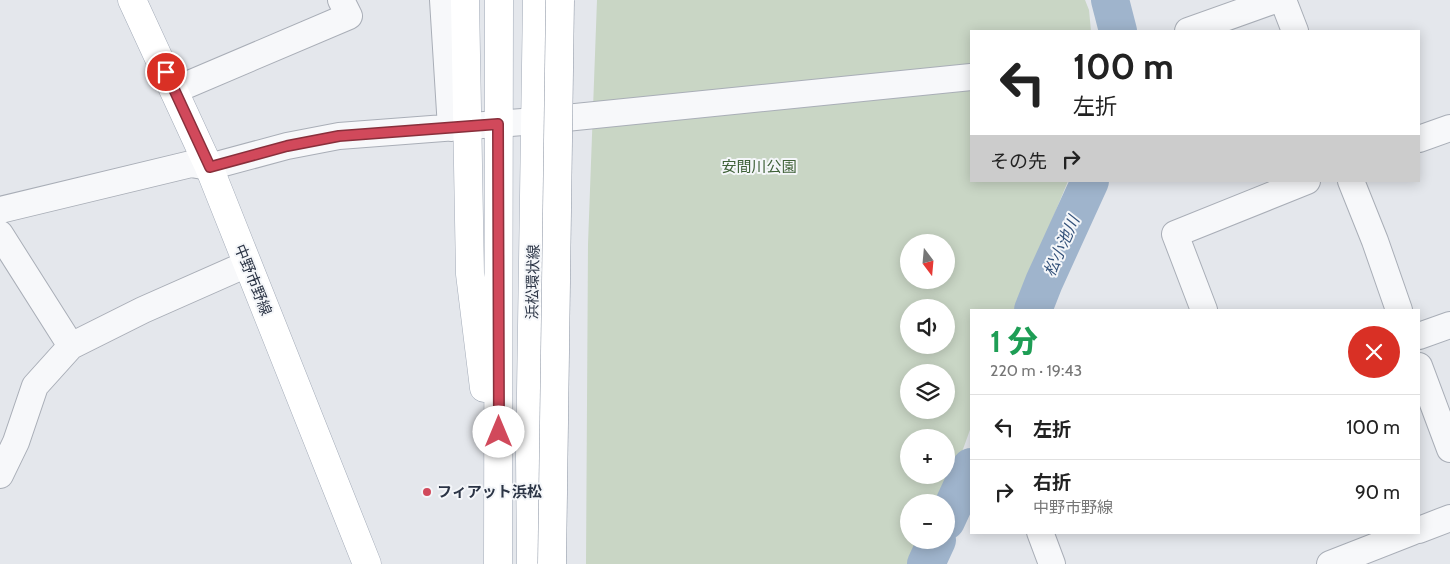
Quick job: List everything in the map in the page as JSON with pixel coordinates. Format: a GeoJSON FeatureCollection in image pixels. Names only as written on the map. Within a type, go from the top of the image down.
{"type":"FeatureCollection","features":[{"type":"Feature","properties":{"kind":"main road","name":"中野市野線"},"geometry":{"type":"LineString","coordinates":[[132,0],[210,167],[368,564]]}},
{"type":"Feature","properties":{"kind":"main road"},"geometry":{"type":"LineString","coordinates":[[465,0],[460,127],[470,274],[499,508]]}},
{"type":"Feature","properties":{"kind":"main road"},"geometry":{"type":"LineString","coordinates":[[498,564],[499,0]]}},
{"type":"Feature","properties":{"kind":"main road","name":"浜松環状線"},"geometry":{"type":"LineString","coordinates":[[531,564],[530,457],[537,0]]}},
{"type":"Feature","properties":{"kind":"main road"},"geometry":{"type":"LineString","coordinates":[[552,564],[558,288],[560,0]]}},
{"type":"Feature","properties":{"kind":"street"},"geometry":{"type":"LineString","coordinates":[[175,90],[349,16],[341,0]]}},
{"type":"Feature","properties":{"kind":"street"},"geometry":{"type":"LineString","coordinates":[[443,0],[460,127]]}},
{"type":"Feature","properties":{"kind":"street"},"geometry":{"type":"LineString","coordinates":[[1191,30],[1275,0]]}},
{"type":"Feature","properties":{"kind":"street"},"geometry":{"type":"LineString","coordinates":[[1283,0],[1295,30]]}},
{"type":"Feature","properties":{"kind":"street"},"geometry":{"type":"LineString","coordinates":[[0,210],[191,164],[210,167],[287,146],[339,136],[536,121],[970,77]]}},
{"type":"Feature","properties":{"kind":"street"},"geometry":{"type":"LineString","coordinates":[[1420,139],[1450,128]]}},
{"type":"Feature","properties":{"kind":"street"},"geometry":{"type":"LineString","coordinates":[[1204,309],[1174,234],[1304,182]]}},
{"type":"Feature","properties":{"kind":"street"},"geometry":{"type":"LineString","coordinates":[[1351,182],[1375,241],[1399,309]]}},
{"type":"Feature","properties":{"kind":"street"},"geometry":{"type":"LineString","coordinates":[[0,234],[71,346]]}},
{"type":"Feature","properties":{"kind":"street"},"geometry":{"type":"LineString","coordinates":[[0,475],[16,442],[35,386],[71,346],[143,310],[247,264]]}},
{"type":"Feature","properties":{"kind":"street"},"geometry":{"type":"LineString","coordinates":[[1420,336],[1450,325]]}},
{"type":"Feature","properties":{"kind":"street"},"geometry":{"type":"LineString","coordinates":[[1420,369],[1450,449]]}},
{"type":"Feature","properties":{"kind":"street"},"geometry":{"type":"LineString","coordinates":[[1420,530],[1450,518]]}},
{"type":"Feature","properties":{"kind":"street"},"geometry":{"type":"LineString","coordinates":[[1041,534],[1052,564]]}},
{"type":"Feature","properties":{"kind":"street"},"geometry":{"type":"LineString","coordinates":[[1330,564],[1407,534]]}},
{"type":"Feature","properties":{"kind":"green space","name":"安間川公園"},"geometry":{"type":"Polygon","coordinates":[[[597,0],[1085,0],[1089,10],[1091,30],[970,30],[970,182],[1068,182],[1015,309],[970,309],[970,430],[955,471],[955,429],[900,429],[900,484],[950,484],[947,494],[900,494],[900,549],[923,549],[916,564],[586,564],[588,244],[597,0]]]}},
{"type":"Feature","properties":{"kind":"waterway","name":"松小池川"},"geometry":{"type":"LineString","coordinates":[[1110,0],[1118,30]]}},
{"type":"Feature","properties":{"kind":"waterway","name":"松小池川"},"geometry":{"type":"LineString","coordinates":[[1033,309],[1090,182]]}},
{"type":"Feature","properties":{"kind":"waterway","name":"松小池川"},"geometry":{"type":"LineString","coordinates":[[955,502],[970,469]]}},
{"type":"Feature","properties":{"kind":"waterway","name":"松小池川"},"geometry":{"type":"LineString","coordinates":[[926,564],[933,549]]}},
{"type":"Feature","properties":{"kind":"place","name":"フィアット浜松"},"geometry":{"type":"Point","coordinates":[427,492]}},
{"type":"Feature","properties":{"kind":"route"},"geometry":{"type":"LineString","coordinates":[[166,72],[210,167],[287,146],[339,136],[498,124],[499,432]]}}]}
